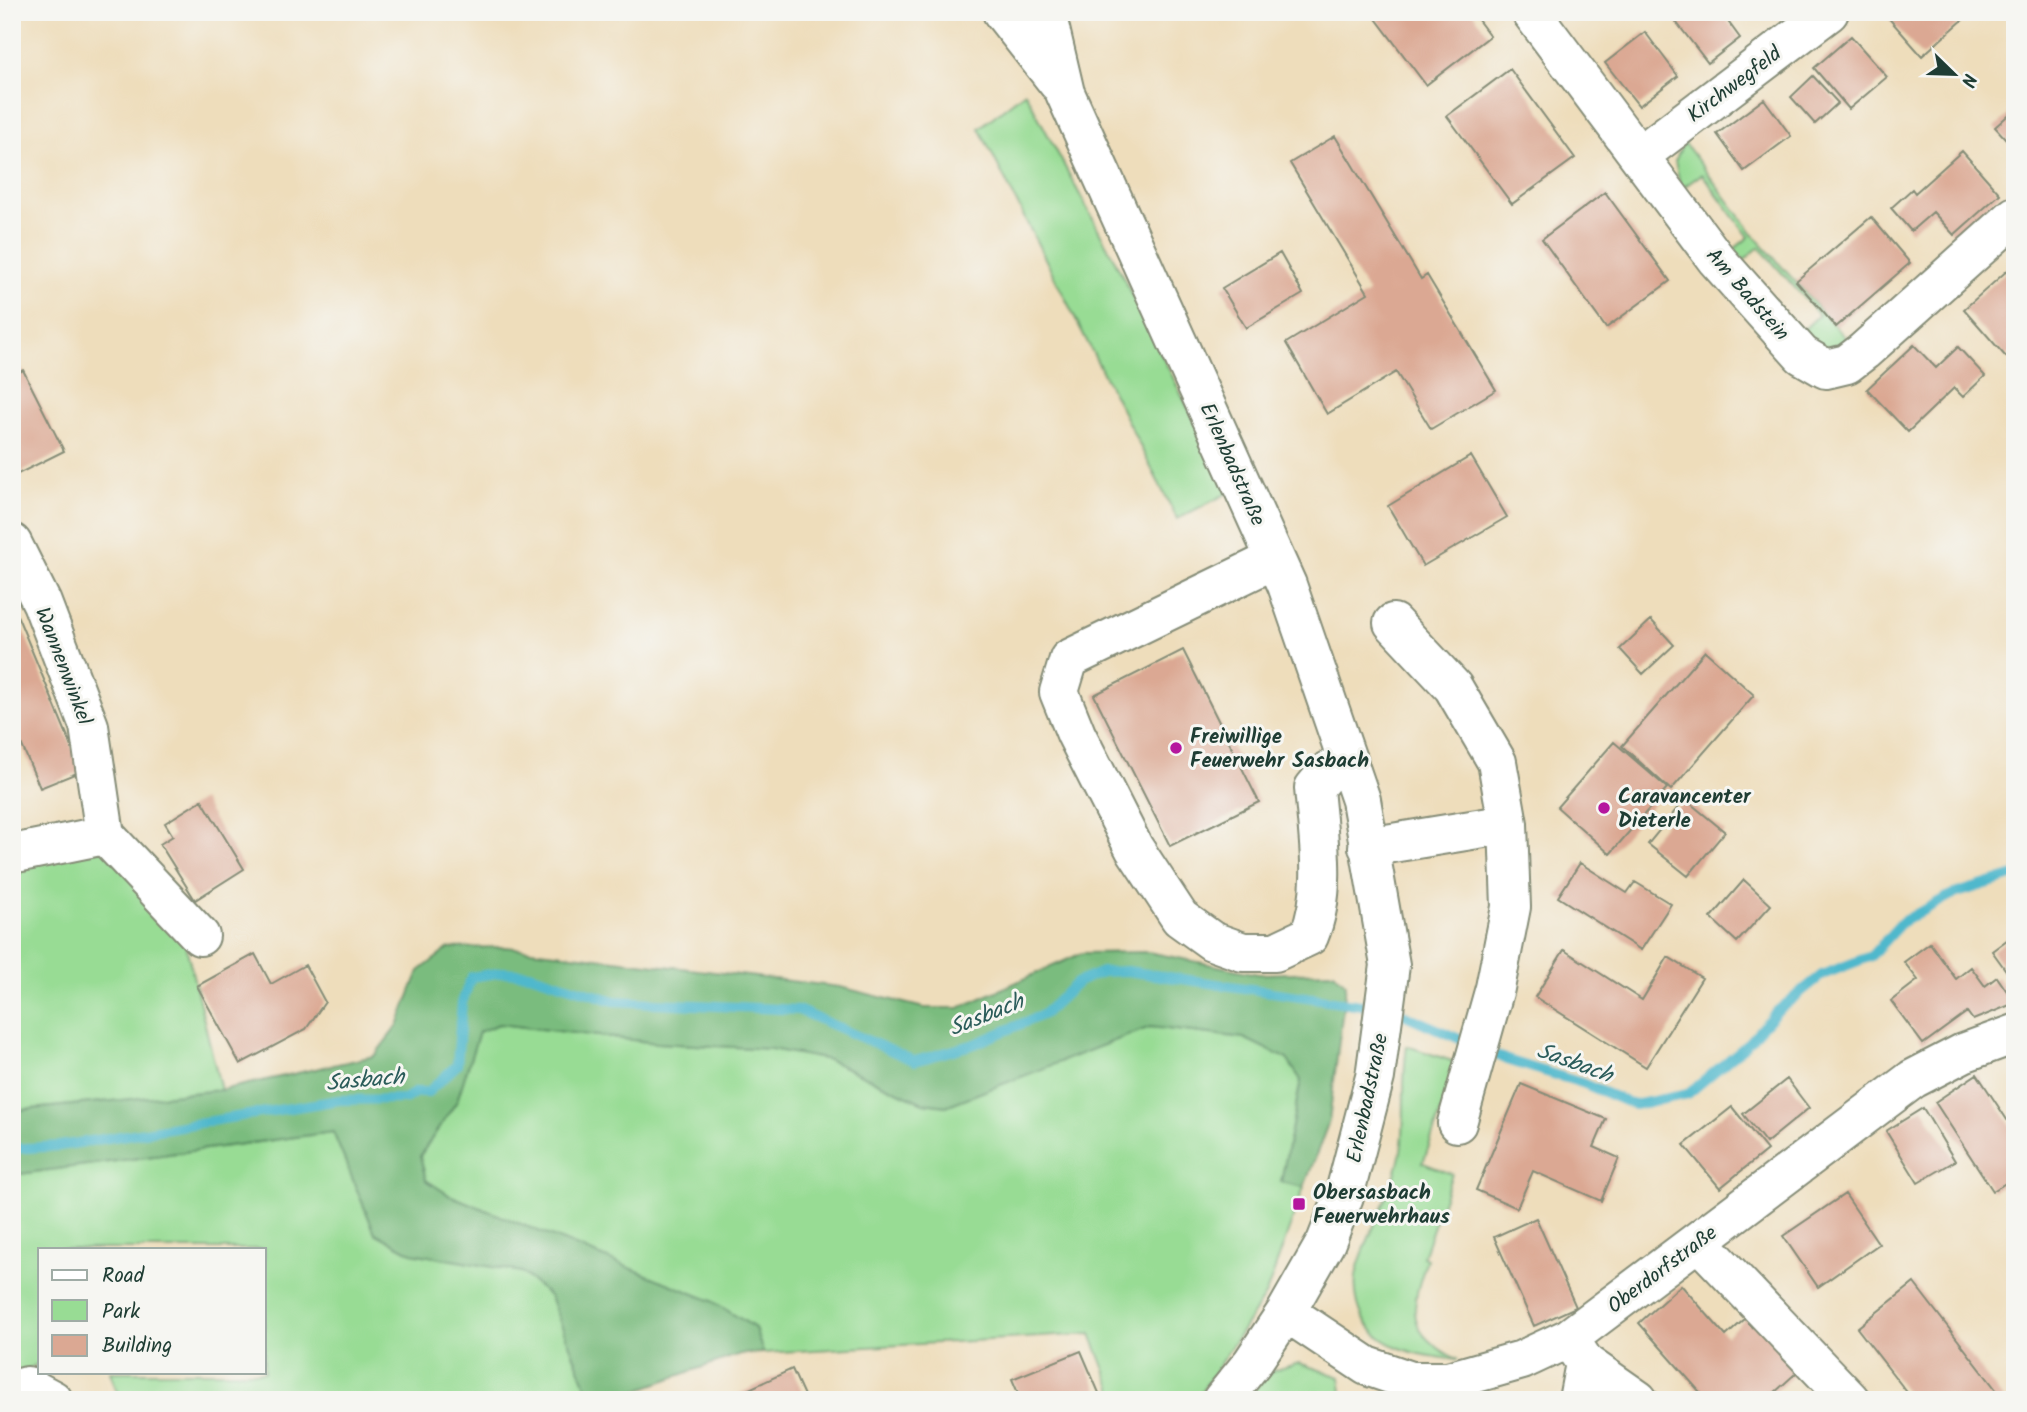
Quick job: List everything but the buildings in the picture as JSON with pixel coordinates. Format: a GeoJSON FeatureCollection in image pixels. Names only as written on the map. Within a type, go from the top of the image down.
{"type":"FeatureCollection","features":[{"type":"Feature","properties":{"kind":"street","name":"Erlenbadstraße"},"geometry":{"type":"LineString","coordinates":[[1002,12],[1065,93]]}},
{"type":"Feature","properties":{"kind":"street","name":"Erlenbadstraße"},"geometry":{"type":"LineString","coordinates":[[1046,12],[1065,93],[1275,559],[1349,763],[1362,800],[1390,965],[1383,1030],[1360,1146],[1344,1196],[1326,1241],[1286,1312],[1252,1363],[1222,1400]]}},
{"type":"Feature","properties":{"kind":"street","name":"Am Badstein"},"geometry":{"type":"LineString","coordinates":[[1531,12],[1716,259],[1802,355],[1826,369],[1847,364],[1864,351],[2015,216]]}},
{"type":"Feature","properties":{"kind":"street","name":"Kirchwegfeld"},"geometry":{"type":"LineString","coordinates":[[1639,156],[1829,12]]}},
{"type":"Feature","properties":{"kind":"street","name":"Wannenwinkel"},"geometry":{"type":"LineString","coordinates":[[12,543],[41,603],[89,726],[105,835]]}},
{"type":"Feature","properties":{"kind":"street"},"geometry":{"type":"LineString","coordinates":[[1275,559],[1069,659],[1059,692],[1076,734],[1135,848],[1180,918],[1212,941],[1243,953],[1275,952],[1309,936],[1318,914],[1320,882],[1314,788],[1329,770],[1349,763]]}},
{"type":"Feature","properties":{"kind":"street"},"geometry":{"type":"LineString","coordinates":[[1393,624],[1453,687],[1497,762],[1508,824],[1511,907],[1495,988],[1457,1123]]}},
{"type":"Feature","properties":{"kind":"street"},"geometry":{"type":"LineString","coordinates":[[1368,847],[1508,824]]}},
{"type":"Feature","properties":{"kind":"street"},"geometry":{"type":"LineString","coordinates":[[12,854],[105,835],[200,936]]}},
{"type":"Feature","properties":{"kind":"street","name":"Oberdorfstraße"},"geometry":{"type":"LineString","coordinates":[[1286,1312],[1367,1366],[1411,1381],[1455,1379],[1522,1360],[1577,1367],[1699,1242],[1913,1079],[1963,1053],[2015,1034]]}},
{"type":"Feature","properties":{"kind":"street"},"geometry":{"type":"LineString","coordinates":[[1699,1242],[1850,1400]]}},
{"type":"Feature","properties":{"kind":"street"},"geometry":{"type":"LineString","coordinates":[[1577,1367],[1638,1400]]}},
{"type":"Feature","properties":{"kind":"street"},"geometry":{"type":"LineString","coordinates":[[12,1390],[27,1386],[53,1400]]}},
{"type":"Feature","properties":{"kind":"green space"},"geometry":{"type":"Polygon","coordinates":[[[1025,92],[1112,255],[1230,492],[1177,519],[979,128],[1025,92]]]}},
{"type":"Feature","properties":{"kind":"green space"},"geometry":{"type":"Polygon","coordinates":[[[1684,142],[1758,240],[1849,342],[1825,347],[1800,333],[1819,315],[1759,247],[1739,265],[1729,253],[1749,237],[1702,174],[1681,189],[1675,161],[1684,142]]]}},
{"type":"Feature","properties":{"kind":"green space"},"geometry":{"type":"Polygon","coordinates":[[[102,849],[180,922],[221,1090],[12,1111],[12,867],[102,849]]]}},
{"type":"Feature","properties":{"kind":"green space"},"geometry":{"type":"Polygon","coordinates":[[[506,947],[840,987],[924,1008],[959,1008],[1082,953],[1148,952],[1258,974],[1334,972],[1346,984],[1329,1121],[1304,1187],[1281,1182],[1301,1080],[1287,1059],[1244,1038],[1150,1027],[946,1106],[923,1103],[829,1060],[771,1049],[657,1043],[499,1024],[479,1032],[457,1101],[420,1156],[426,1180],[449,1195],[712,1301],[755,1328],[763,1353],[740,1354],[609,1400],[592,1400],[550,1297],[522,1272],[412,1253],[375,1233],[333,1132],[12,1175],[12,1111],[221,1090],[374,1056],[398,1025],[419,971],[449,948],[506,947]]]}},
{"type":"Feature","properties":{"kind":"green space"},"geometry":{"type":"Polygon","coordinates":[[[499,1024],[657,1043],[771,1049],[829,1060],[923,1103],[946,1106],[1150,1027],[1244,1038],[1287,1059],[1301,1080],[1281,1182],[1304,1187],[1266,1294],[1196,1400],[1117,1400],[1091,1334],[763,1353],[755,1328],[712,1302],[449,1195],[426,1180],[420,1156],[457,1101],[478,1032],[499,1024]]]}},
{"type":"Feature","properties":{"kind":"green space"},"geometry":{"type":"Polygon","coordinates":[[[1407,1046],[1458,1063],[1423,1163],[1452,1174],[1423,1257],[1427,1259],[1415,1306],[1420,1329],[1428,1340],[1458,1360],[1412,1352],[1384,1340],[1364,1319],[1356,1295],[1358,1267],[1393,1181],[1401,1153],[1407,1046]]]}},
{"type":"Feature","properties":{"kind":"green space"},"geometry":{"type":"Polygon","coordinates":[[[333,1132],[375,1233],[412,1253],[521,1272],[550,1296],[592,1400],[120,1400],[111,1374],[266,1374],[266,1248],[38,1248],[38,1364],[12,1376],[12,1175],[333,1132]]]}},
{"type":"Feature","properties":{"kind":"green space"},"geometry":{"type":"Polygon","coordinates":[[[1299,1363],[1340,1377],[1343,1400],[1244,1400],[1272,1371],[1299,1363]]]}},
{"type":"Feature","properties":{"kind":"waterway","name":"Sasbach"},"geometry":{"type":"LineString","coordinates":[[12,1149],[60,1146],[339,1100],[405,1099],[416,1092],[428,1092],[457,1065],[462,1003],[471,977],[504,972],[530,974],[614,1001],[798,1010],[915,1061],[975,1044],[1044,1014],[1078,982],[1102,972],[1127,971],[1361,1005],[1403,1014],[1507,1060],[1582,1083],[1634,1105],[1688,1094],[1744,1047],[1776,1012],[1822,975],[1871,956],[1902,922],[1951,895],[2015,875]]}},
{"type":"Feature","properties":{"kind":"place","name":"Freiwillige Feuerwehr Sasbach"},"geometry":{"type":"Point","coordinates":[1176,748]}},
{"type":"Feature","properties":{"kind":"place","name":"Caravancenter Dieterle"},"geometry":{"type":"Point","coordinates":[1604,808]}},
{"type":"Feature","properties":{"kind":"place","name":"Obersasbach Feuerwehrhaus"},"geometry":{"type":"Point","coordinates":[1299,1204]}}]}
